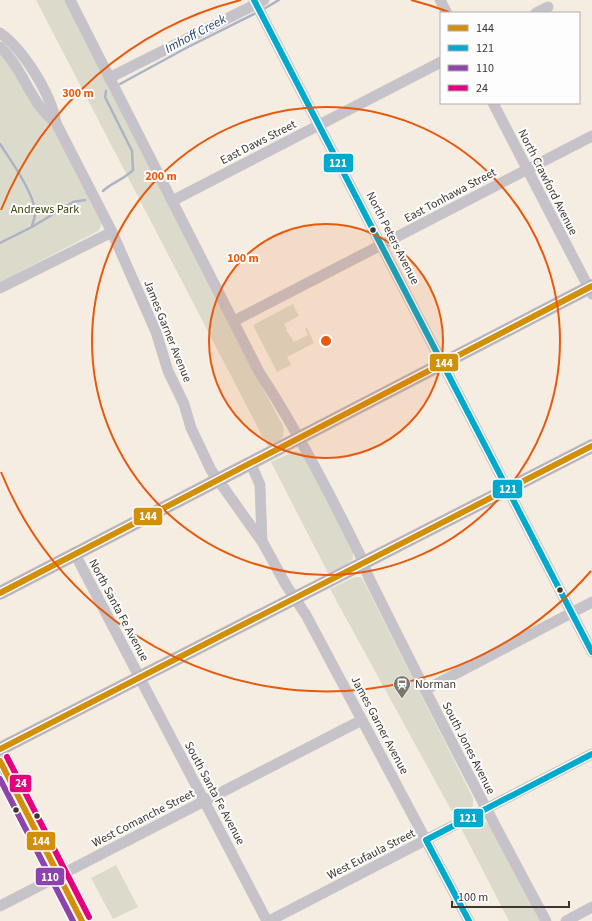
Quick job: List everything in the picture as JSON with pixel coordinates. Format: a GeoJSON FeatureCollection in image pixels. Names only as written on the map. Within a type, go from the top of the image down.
{"type":"FeatureCollection","features":[{"type":"Feature","properties":{"kind":"main road"},"geometry":{"type":"LineString","coordinates":[[0,593],[217,480],[300,439],[443,363],[591,289]]}},
{"type":"Feature","properties":{"kind":"main road"},"geometry":{"type":"LineString","coordinates":[[0,749],[592,446]]}},
{"type":"Feature","properties":{"kind":"street","name":"South Jones Avenue"},"geometry":{"type":"LineString","coordinates":[[70,0],[259,372],[300,439],[358,550],[425,690],[546,921]]}},
{"type":"Feature","properties":{"kind":"street"},"geometry":{"type":"LineString","coordinates":[[440,0],[446,12]]}},
{"type":"Feature","properties":{"kind":"street"},"geometry":{"type":"LineString","coordinates":[[109,78],[259,6]]}},
{"type":"Feature","properties":{"kind":"street","name":"North Peters Avenue"},"geometry":{"type":"LineString","coordinates":[[259,6],[592,652]]}},
{"type":"Feature","properties":{"kind":"street"},"geometry":{"type":"LineString","coordinates":[[538,12],[548,7]]}},
{"type":"Feature","properties":{"kind":"street","name":"James Garner Avenue"},"geometry":{"type":"LineString","coordinates":[[0,33],[17,47],[31,66],[51,106],[56,123],[112,232],[156,332],[168,371],[184,404],[192,428],[217,480],[262,544],[294,598],[306,615],[469,921]]}},
{"type":"Feature","properties":{"kind":"street","name":"James Garner Avenue"},"geometry":{"type":"LineString","coordinates":[[0,47],[15,64],[43,111],[56,123]]}},
{"type":"Feature","properties":{"kind":"street","name":"East Daws Street"},"geometry":{"type":"LineString","coordinates":[[172,201],[440,63]]}},
{"type":"Feature","properties":{"kind":"street","name":"North Crawford Avenue"},"geometry":{"type":"LineString","coordinates":[[494,104],[591,289]]}},
{"type":"Feature","properties":{"kind":"street","name":"East Tonhawa Street"},"geometry":{"type":"LineString","coordinates":[[234,321],[592,136]]}},
{"type":"Feature","properties":{"kind":"street"},"geometry":{"type":"LineString","coordinates":[[0,288],[112,232]]}},
{"type":"Feature","properties":{"kind":"street","name":"James Garner Avenue"},"geometry":{"type":"LineString","coordinates":[[251,464],[260,486],[262,544]]}},
{"type":"Feature","properties":{"kind":"street","name":"North Santa Fe Avenue"},"geometry":{"type":"LineString","coordinates":[[75,554],[140,677]]}},
{"type":"Feature","properties":{"kind":"street"},"geometry":{"type":"LineString","coordinates":[[425,690],[592,602]]}},
{"type":"Feature","properties":{"kind":"street","name":"South Santa Fe Avenue"},"geometry":{"type":"LineString","coordinates":[[140,677],[268,921]]}},
{"type":"Feature","properties":{"kind":"street","name":"West Comanche Street"},"geometry":{"type":"LineString","coordinates":[[0,906],[362,720]]}},
{"type":"Feature","properties":{"kind":"street","name":"West Eufaula Street"},"geometry":{"type":"LineString","coordinates":[[268,921],[592,754]]}},
{"type":"Feature","properties":{"kind":"street"},"geometry":{"type":"LineString","coordinates":[[0,761],[82,921]]}},
{"type":"Feature","properties":{"kind":"street"},"geometry":{"type":"LineString","coordinates":[[566,921],[592,907]]}},
{"type":"Feature","properties":{"kind":"green space"},"geometry":{"type":"Polygon","coordinates":[[[36,0],[66,0],[239,344],[283,426],[284,431],[281,440],[268,447],[36,0]]]}},
{"type":"Feature","properties":{"kind":"green space","name":"Andrews Park"},"geometry":{"type":"Polygon","coordinates":[[[0,51],[52,125],[101,219],[101,226],[98,231],[0,282],[0,51]]]}},
{"type":"Feature","properties":{"kind":"green space"},"geometry":{"type":"Polygon","coordinates":[[[293,304],[299,316],[284,324],[287,329],[286,330],[294,342],[308,335],[305,329],[307,328],[314,343],[287,357],[291,365],[277,372],[253,325],[293,304]]]}},
{"type":"Feature","properties":{"kind":"green space"},"geometry":{"type":"Polygon","coordinates":[[[295,451],[302,453],[353,550],[353,559],[347,564],[328,573],[271,462],[295,451]]]}},
{"type":"Feature","properties":{"kind":"green space"},"geometry":{"type":"Polygon","coordinates":[[[355,577],[361,577],[364,582],[473,798],[473,806],[466,813],[455,817],[330,589],[355,577]]]}},
{"type":"Feature","properties":{"kind":"green space"},"geometry":{"type":"Polygon","coordinates":[[[478,820],[487,823],[491,827],[542,921],[509,921],[461,828],[478,820]]]}},
{"type":"Feature","properties":{"kind":"green space"},"geometry":{"type":"Polygon","coordinates":[[[116,865],[138,907],[113,919],[91,878],[116,865]]]}},
{"type":"Feature","properties":{"kind":"waterway","name":"Imhoff Creek"},"geometry":{"type":"LineString","coordinates":[[262,10],[279,0]]}},
{"type":"Feature","properties":{"kind":"waterway","name":"Imhoff Creek"},"geometry":{"type":"LineString","coordinates":[[120,84],[188,47],[258,12]]}},
{"type":"Feature","properties":{"kind":"waterway","name":"Imhoff Creek"},"geometry":{"type":"LineString","coordinates":[[103,191],[133,170],[132,151],[105,97],[106,91]]}},
{"type":"Feature","properties":{"kind":"waterway"},"geometry":{"type":"LineString","coordinates":[[0,144],[22,178],[31,198],[35,214],[32,226]]}},
{"type":"Feature","properties":{"kind":"waterway","name":"Imhoff Creek"},"geometry":{"type":"LineString","coordinates":[[0,243],[32,227],[73,202],[85,200]]}},
{"type":"Feature","properties":{"kind":"transit line","name":"121"},"geometry":{"type":"LineString","coordinates":[[254,0],[592,652]]}},
{"type":"Feature","properties":{"kind":"transit line","name":"144"},"geometry":{"type":"LineString","coordinates":[[0,593],[592,286]]}},
{"type":"Feature","properties":{"kind":"transit line","name":"144"},"geometry":{"type":"LineString","coordinates":[[0,749],[592,446]]}},
{"type":"Feature","properties":{"kind":"transit line","name":"121"},"geometry":{"type":"LineString","coordinates":[[469,921],[426,840],[592,754]]}},
{"type":"Feature","properties":{"kind":"transit line","name":"24"},"geometry":{"type":"LineString","coordinates":[[7,757],[89,917]]}},
{"type":"Feature","properties":{"kind":"transit line","name":"144"},"geometry":{"type":"LineString","coordinates":[[0,761],[82,921]]}},
{"type":"Feature","properties":{"kind":"transit line","name":"110"},"geometry":{"type":"LineString","coordinates":[[0,779],[73,921]]}},
{"type":"Feature","properties":{"kind":"place","name":"Norman"},"geometry":{"type":"Point","coordinates":[402,699]}}]}
